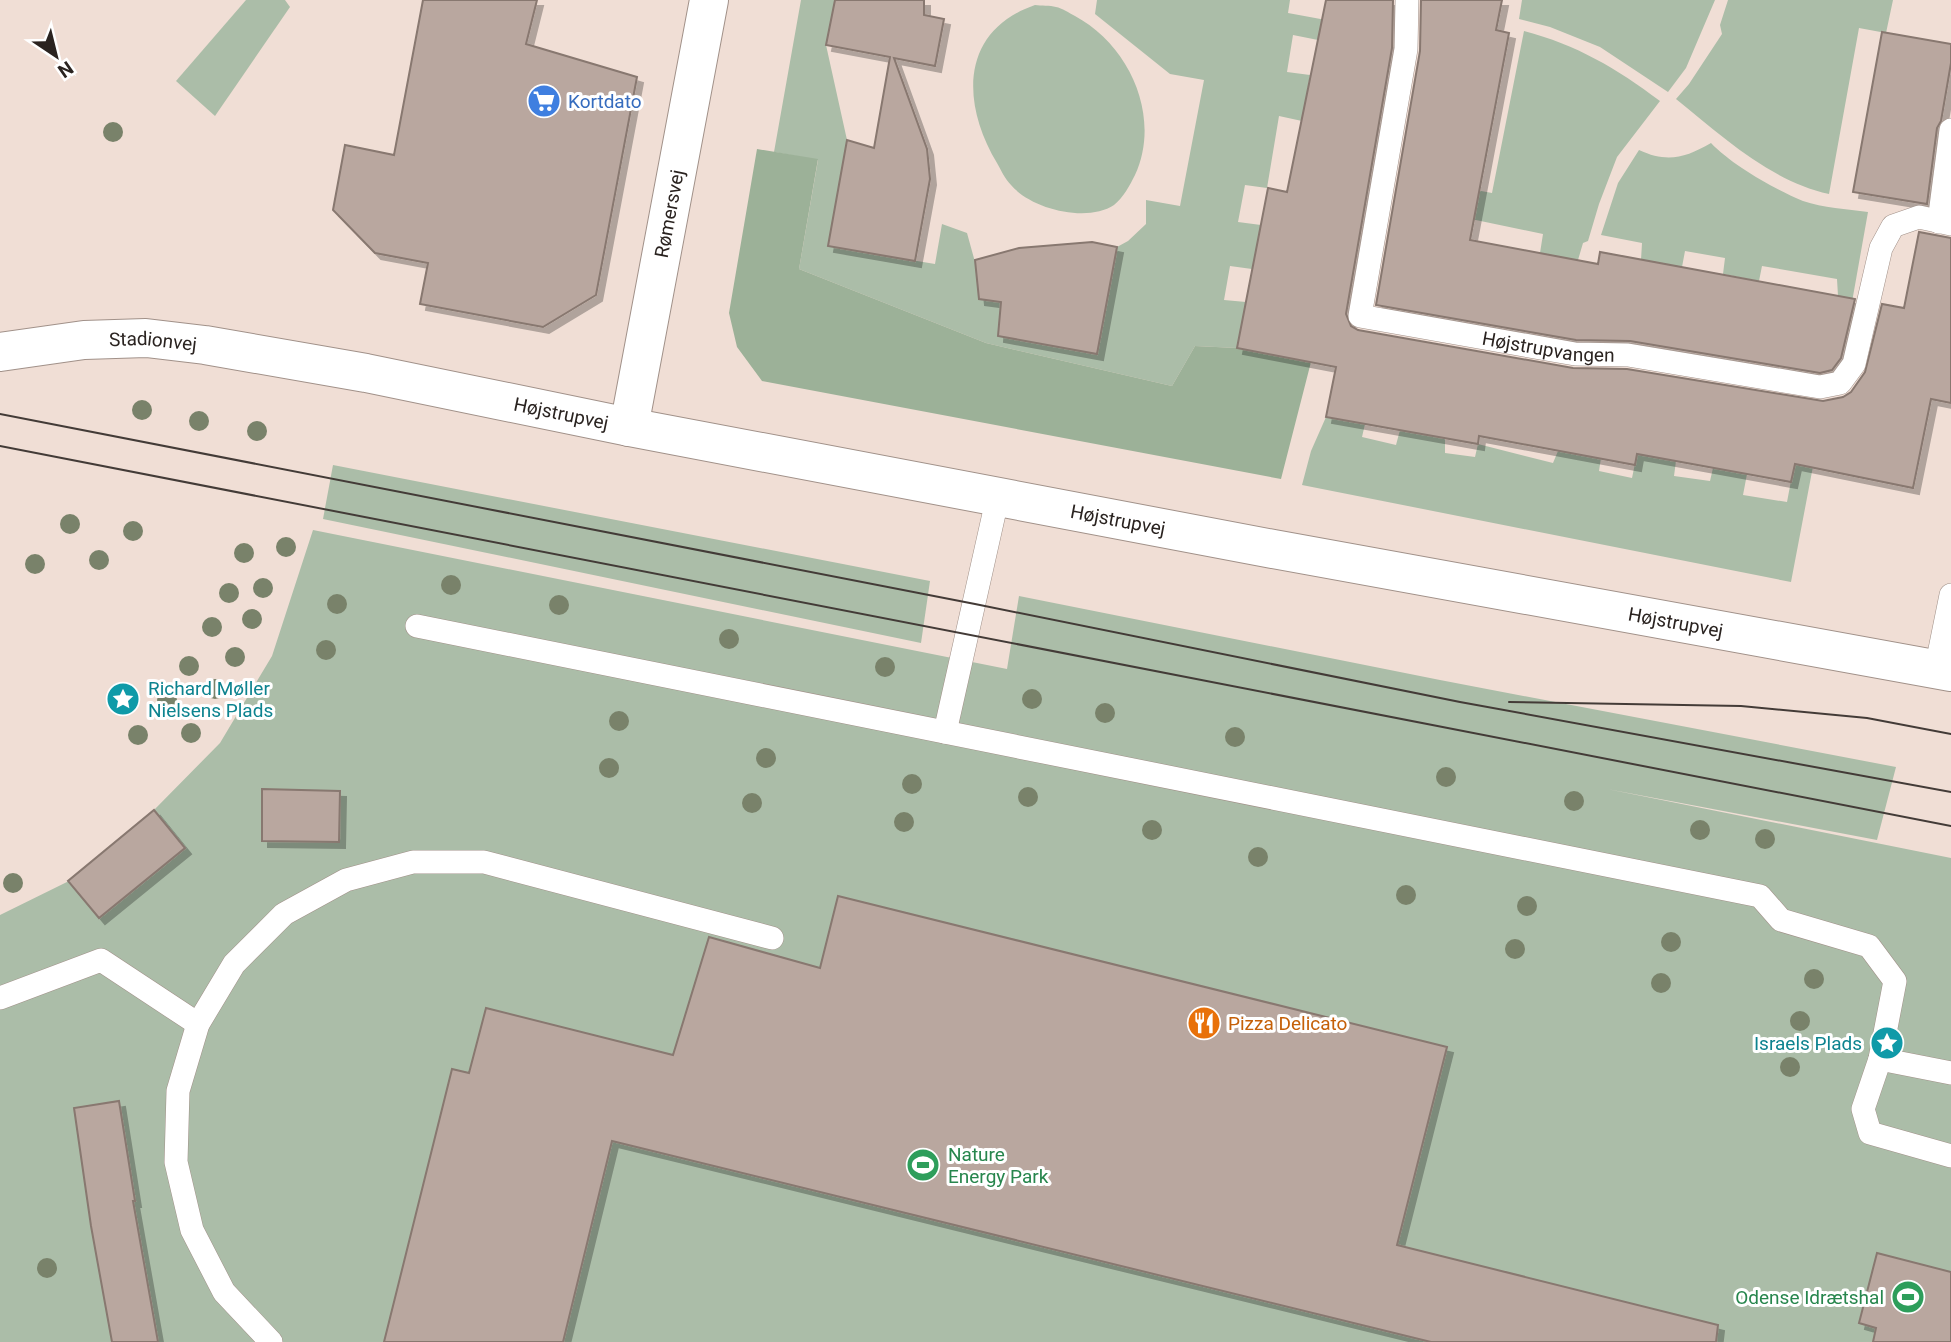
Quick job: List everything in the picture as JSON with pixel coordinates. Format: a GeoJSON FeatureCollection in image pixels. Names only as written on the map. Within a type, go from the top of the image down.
{"type":"FeatureCollection","features":[{"type":"Feature","properties":{"kind":"street","name":"Rømersvej"},"geometry":{"type":"LineString","coordinates":[[629,427],[709,0]]}},
{"type":"Feature","properties":{"kind":"street","name":"Stadionvej"},"geometry":{"type":"LineString","coordinates":[[6,352],[84,340],[146,338],[205,345],[287,360]]}},
{"type":"Feature","properties":{"kind":"street","name":"Højstrupvej"},"geometry":{"type":"LineString","coordinates":[[287,360],[1314,556],[1944,671]]}},
{"type":"Feature","properties":{"kind":"lane","name":"Højstrupvangen"},"geometry":{"type":"LineString","coordinates":[[1407,0],[1406,49],[1360,316],[1575,354],[1628,355],[1820,387],[1840,383],[1854,364],[1881,248],[1893,226],[1919,217],[1945,223],[1951,130]]}},
{"type":"Feature","properties":{"kind":"lane"},"geometry":{"type":"LineString","coordinates":[[946,733],[998,496]]}},
{"type":"Feature","properties":{"kind":"lane"},"geometry":{"type":"LineString","coordinates":[[1944,671],[1951,595]]}},
{"type":"Feature","properties":{"kind":"lane"},"geometry":{"type":"LineString","coordinates":[[417,626],[1760,896],[1781,920],[1869,946],[1895,981],[1880,1059],[1863,1109],[1870,1133],[1951,1156]]}},
{"type":"Feature","properties":{"kind":"lane"},"geometry":{"type":"LineString","coordinates":[[271,1342],[224,1292],[192,1230],[176,1162],[177,1103],[178,1091],[198,1024],[234,964],[284,914],[346,880],[413,862],[484,862],[772,938]]}},
{"type":"Feature","properties":{"kind":"lane"},"geometry":{"type":"LineString","coordinates":[[0,998],[101,960],[198,1024]]}},
{"type":"Feature","properties":{"kind":"lane"},"geometry":{"type":"LineString","coordinates":[[1880,1059],[1951,1073]]}},
{"type":"Feature","properties":{"kind":"green space"},"geometry":{"type":"Polygon","coordinates":[[[246,0],[285,0],[290,7],[215,116],[176,81],[246,0]]]}},
{"type":"Feature","properties":{"kind":"green space"},"geometry":{"type":"Polygon","coordinates":[[[801,0],[835,0],[826,45],[847,140],[828,246],[935,264],[942,224],[967,233],[975,262],[979,299],[1001,302],[998,335],[1097,354],[1117,247],[1128,241],[1146,224],[1146,200],[1180,206],[1204,80],[1170,74],[1095,14],[1097,0],[1290,0],[1288,13],[1326,20],[1323,41],[1293,35],[1287,72],[1310,75],[1302,121],[1279,116],[1267,188],[1245,185],[1238,222],[1261,225],[1252,269],[1230,266],[1224,300],[1246,302],[1237,348],[1195,346],[1172,386],[986,343],[799,269],[818,160],[774,152],[801,0]]]}},
{"type":"Feature","properties":{"kind":"green space"},"geometry":{"type":"Polygon","coordinates":[[[1522,0],[1715,0],[1686,68],[1668,92],[1600,47],[1550,27],[1519,19],[1522,0]]]}},
{"type":"Feature","properties":{"kind":"green space"},"geometry":{"type":"Polygon","coordinates":[[[1728,0],[1893,0],[1886,33],[1859,28],[1829,194],[1807,188],[1767,168],[1729,142],[1676,99],[1722,34],[1720,25],[1728,0]]]}},
{"type":"Feature","properties":{"kind":"green space"},"geometry":{"type":"Polygon","coordinates":[[[1035,5],[1061,8],[1094,29],[1125,63],[1135,84],[1145,129],[1142,152],[1135,175],[1126,191],[1114,205],[1103,210],[1089,213],[1060,211],[1045,207],[1020,193],[1009,183],[1002,171],[985,140],[977,117],[973,93],[974,71],[981,51],[992,32],[1010,17],[1035,5]]]}},
{"type":"Feature","properties":{"kind":"green space"},"geometry":{"type":"Polygon","coordinates":[[[1524,31],[1561,43],[1595,59],[1660,101],[1617,157],[1588,241],[1583,243],[1578,260],[1540,253],[1543,234],[1428,210],[1433,182],[1492,193],[1524,31]]]}},
{"type":"Feature","properties":{"kind":"green space"},"geometry":{"type":"Polygon","coordinates":[[[1711,143],[1754,176],[1803,201],[1868,212],[1844,347],[1825,368],[1838,296],[1837,279],[1762,266],[1759,281],[1723,274],[1725,258],[1685,251],[1682,267],[1641,260],[1642,243],[1601,235],[1618,183],[1639,150],[1658,156],[1676,157],[1711,143]]]}},
{"type":"Feature","properties":{"kind":"green space"},"geometry":{"type":"Polygon","coordinates":[[[757,149],[818,159],[799,269],[986,343],[1172,386],[1195,346],[1237,348],[1311,362],[1281,479],[762,381],[737,347],[729,313],[757,149]]]}},
{"type":"Feature","properties":{"kind":"green space"},"geometry":{"type":"Polygon","coordinates":[[[1805,407],[1822,419],[1791,582],[1302,485],[1311,451],[1326,417],[1365,424],[1362,437],[1396,445],[1400,430],[1445,439],[1445,453],[1475,457],[1478,444],[1553,463],[1558,451],[1601,458],[1599,471],[1632,478],[1637,454],[1676,461],[1674,476],[1710,481],[1713,468],[1747,474],[1743,495],[1787,502],[1805,407]]]}},
{"type":"Feature","properties":{"kind":"green space"},"geometry":{"type":"Polygon","coordinates":[[[333,465],[930,581],[921,643],[323,519],[333,465]]]}},
{"type":"Feature","properties":{"kind":"green space"},"geometry":{"type":"Polygon","coordinates":[[[313,530],[1007,669],[1019,596],[1896,767],[1877,840],[1607,789],[1951,858],[1951,1342],[0,1342],[0,915],[69,881],[154,810],[220,743],[272,656],[313,530]]]}},
{"type":"Feature","properties":{"kind":"building"},"geometry":{"type":"Polygon","coordinates":[[[423,0],[537,0],[526,44],[637,77],[596,295],[543,327],[420,304],[428,263],[375,253],[333,210],[345,145],[394,155],[423,0]]]}},
{"type":"Feature","properties":{"kind":"building"},"geometry":{"type":"Polygon","coordinates":[[[835,0],[924,0],[924,15],[944,19],[935,66],[894,58],[927,149],[930,179],[915,261],[828,246],[847,140],[874,148],[890,57],[826,45],[835,0]]]}},
{"type":"Feature","properties":{"kind":"building"},"geometry":{"type":"Polygon","coordinates":[[[1326,0],[1393,0],[1392,48],[1346,314],[1351,326],[1358,330],[1573,368],[1627,369],[1823,401],[1843,397],[1851,392],[1865,372],[1882,304],[1904,308],[1919,232],[1951,238],[1951,403],[1931,399],[1913,488],[1795,464],[1791,482],[1637,454],[1635,465],[1479,436],[1478,444],[1326,417],[1336,367],[1237,348],[1268,188],[1287,192],[1326,0]]]}},
{"type":"Feature","properties":{"kind":"building"},"geometry":{"type":"Polygon","coordinates":[[[1421,0],[1502,0],[1496,30],[1509,33],[1470,240],[1598,264],[1600,252],[1855,299],[1841,358],[1832,370],[1820,373],[1630,341],[1576,340],[1376,305],[1420,51],[1421,0]]]}},
{"type":"Feature","properties":{"kind":"building"},"geometry":{"type":"Polygon","coordinates":[[[1882,32],[1951,44],[1951,63],[1941,121],[1937,128],[1927,204],[1853,192],[1882,32]]]}},
{"type":"Feature","properties":{"kind":"building"},"geometry":{"type":"Polygon","coordinates":[[[1092,242],[1117,247],[1097,354],[998,336],[1001,302],[979,299],[975,260],[1019,248],[1092,242]]]}},
{"type":"Feature","properties":{"kind":"building"},"geometry":{"type":"Polygon","coordinates":[[[262,789],[340,791],[339,842],[262,841],[262,789]]]}},
{"type":"Feature","properties":{"kind":"building"},"geometry":{"type":"Polygon","coordinates":[[[154,810],[185,848],[99,918],[68,881],[154,810]]]}},
{"type":"Feature","properties":{"kind":"building","name":"Nature Energy Park"},"geometry":{"type":"Polygon","coordinates":[[[838,896],[1447,1047],[1397,1245],[1718,1325],[1716,1342],[1431,1342],[612,1141],[563,1342],[384,1342],[452,1069],[469,1073],[486,1008],[673,1055],[709,937],[820,968],[838,896]]]}},
{"type":"Feature","properties":{"kind":"building"},"geometry":{"type":"Polygon","coordinates":[[[119,1101],[133,1201],[158,1342],[112,1342],[91,1226],[74,1108],[119,1101]]]}},
{"type":"Feature","properties":{"kind":"building","name":"Odense Idrætshal"},"geometry":{"type":"Polygon","coordinates":[[[1877,1253],[1951,1272],[1951,1342],[1873,1342],[1876,1328],[1859,1323],[1877,1253]]]}},
{"type":"Feature","properties":{"kind":"tram line"},"geometry":{"type":"LineString","coordinates":[[0,414],[975,604],[1460,702],[1951,792]]}},
{"type":"Feature","properties":{"kind":"tram line"},"geometry":{"type":"LineString","coordinates":[[0,446],[1951,826]]}},
{"type":"Feature","properties":{"kind":"tram line"},"geometry":{"type":"LineString","coordinates":[[1509,702],[1741,706],[1867,718],[1951,734]]}},
{"type":"Feature","properties":{"kind":"place","name":"Kortdato"},"geometry":{"type":"Point","coordinates":[544,101]}},
{"type":"Feature","properties":{"kind":"place","name":"Richard Møller Nielsens Plads"},"geometry":{"type":"Point","coordinates":[123,699]}},
{"type":"Feature","properties":{"kind":"place","name":"Pizza Delicato"},"geometry":{"type":"Point","coordinates":[1204,1023]}},
{"type":"Feature","properties":{"kind":"place","name":"Israels Plads"},"geometry":{"type":"Point","coordinates":[1887,1043]}},
{"type":"Feature","properties":{"kind":"place","name":"Nature Energy Park"},"geometry":{"type":"Point","coordinates":[923,1165]}},
{"type":"Feature","properties":{"kind":"place","name":"Odense Idrætshal"},"geometry":{"type":"Point","coordinates":[1908,1297]}}]}
